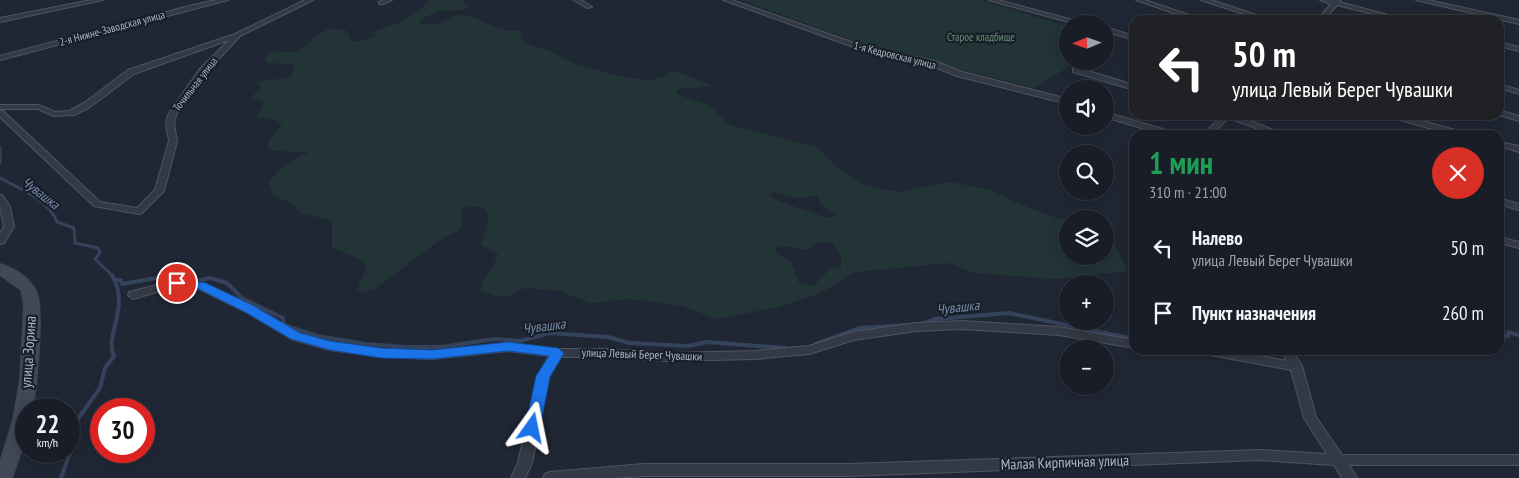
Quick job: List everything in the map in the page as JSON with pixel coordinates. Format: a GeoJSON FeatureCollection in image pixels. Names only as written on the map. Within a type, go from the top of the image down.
{"type":"FeatureCollection","features":[{"type":"Feature","properties":{"kind":"main road","name":"улица Зорина"},"geometry":{"type":"LineString","coordinates":[[0,268],[20,278],[31,295],[31,350],[22,420],[3,478]]}},
{"type":"Feature","properties":{"kind":"street"},"geometry":{"type":"LineString","coordinates":[[0,20],[100,0]]}},
{"type":"Feature","properties":{"kind":"street","name":"2-я Нижне-Заводская улица"},"geometry":{"type":"LineString","coordinates":[[0,58],[191,7],[225,0]]}},
{"type":"Feature","properties":{"kind":"street","name":"Точильная улица"},"geometry":{"type":"LineString","coordinates":[[0,112],[97,204],[139,211],[159,191],[173,140],[170,125],[172,115],[202,72],[238,34],[310,0]]}},
{"type":"Feature","properties":{"kind":"street"},"geometry":{"type":"LineString","coordinates":[[382,3],[389,0]]}},
{"type":"Feature","properties":{"kind":"street"},"geometry":{"type":"LineString","coordinates":[[576,0],[589,7]]}},
{"type":"Feature","properties":{"kind":"street","name":"1-я Кедровская улица"},"geometry":{"type":"LineString","coordinates":[[726,0],[861,48],[931,64],[960,74],[1059,100]]}},
{"type":"Feature","properties":{"kind":"street"},"geometry":{"type":"LineString","coordinates":[[991,0],[1059,17]]}},
{"type":"Feature","properties":{"kind":"street"},"geometry":{"type":"LineString","coordinates":[[1139,0],[1186,15]]}},
{"type":"Feature","properties":{"kind":"street"},"geometry":{"type":"LineString","coordinates":[[1204,0],[1253,15]]}},
{"type":"Feature","properties":{"kind":"street"},"geometry":{"type":"LineString","coordinates":[[1323,0],[1385,15]]}},
{"type":"Feature","properties":{"kind":"street"},"geometry":{"type":"LineString","coordinates":[[1419,0],[1487,15]]}},
{"type":"Feature","properties":{"kind":"street"},"geometry":{"type":"LineString","coordinates":[[1325,15],[1337,2]]}},
{"type":"Feature","properties":{"kind":"street"},"geometry":{"type":"LineString","coordinates":[[1504,19],[1519,22]]}},
{"type":"Feature","properties":{"kind":"street"},"geometry":{"type":"LineString","coordinates":[[1114,32],[1129,36]]}},
{"type":"Feature","properties":{"kind":"street"},"geometry":{"type":"LineString","coordinates":[[0,107],[39,107],[54,114],[71,113],[87,105],[131,72],[238,34]]}},
{"type":"Feature","properties":{"kind":"street"},"geometry":{"type":"LineString","coordinates":[[1504,45],[1519,49]]}},
{"type":"Feature","properties":{"kind":"street"},"geometry":{"type":"LineString","coordinates":[[1076,70],[1129,86]]}},
{"type":"Feature","properties":{"kind":"street"},"geometry":{"type":"LineString","coordinates":[[1504,88],[1519,92]]}},
{"type":"Feature","properties":{"kind":"street"},"geometry":{"type":"LineString","coordinates":[[1504,114],[1519,119]]}},
{"type":"Feature","properties":{"kind":"street"},"geometry":{"type":"LineString","coordinates":[[1114,117],[1158,130]]}},
{"type":"Feature","properties":{"kind":"street"},"geometry":{"type":"LineString","coordinates":[[1212,130],[1221,120]]}},
{"type":"Feature","properties":{"kind":"street"},"geometry":{"type":"LineString","coordinates":[[1240,120],[1269,130]]}},
{"type":"Feature","properties":{"kind":"street"},"geometry":{"type":"LineString","coordinates":[[1410,120],[1445,130]]}},
{"type":"Feature","properties":{"kind":"street"},"geometry":{"type":"LineString","coordinates":[[1504,146],[1519,150]]}},
{"type":"Feature","properties":{"kind":"street"},"geometry":{"type":"LineString","coordinates":[[0,198],[5,207],[9,228],[0,241]]}},
{"type":"Feature","properties":{"kind":"street"},"geometry":{"type":"LineString","coordinates":[[1504,202],[1519,207]]}},
{"type":"Feature","properties":{"kind":"street"},"geometry":{"type":"LineString","coordinates":[[1504,241],[1519,245]]}},
{"type":"Feature","properties":{"kind":"street","name":"улица Левый Берег Чувашки"},"geometry":{"type":"LineString","coordinates":[[133,295],[177,283],[201,286],[250,309],[295,336],[330,346],[381,353],[432,355],[508,346],[558,353],[604,352],[668,357],[756,355],[809,350],[853,336],[916,327],[962,325],[1059,331],[1129,343]]}},
{"type":"Feature","properties":{"kind":"street"},"geometry":{"type":"LineString","coordinates":[[518,478],[525,463],[543,376],[558,353]]}},
{"type":"Feature","properties":{"kind":"street"},"geometry":{"type":"LineString","coordinates":[[1226,355],[1265,364],[1296,366]]}},
{"type":"Feature","properties":{"kind":"street"},"geometry":{"type":"LineString","coordinates":[[1289,355],[1296,366],[1310,418],[1350,478]]}},
{"type":"Feature","properties":{"kind":"street","name":"Малая Кирпичная улица"},"geometry":{"type":"LineString","coordinates":[[550,478],[643,470],[849,470],[1260,455],[1337,460],[1519,460]]}},
{"type":"Feature","properties":{"kind":"green space"},"geometry":{"type":"Polygon","coordinates":[[[431,0],[462,0],[471,7],[462,10],[437,11],[419,21],[421,24],[436,24],[458,15],[477,18],[504,30],[520,30],[523,42],[552,52],[572,63],[615,75],[648,81],[675,71],[711,86],[679,89],[676,94],[709,105],[730,125],[816,147],[843,172],[864,185],[898,192],[951,182],[991,190],[1015,202],[1059,219],[1059,265],[1114,265],[1114,245],[1128,271],[1092,275],[1059,275],[1059,279],[1055,279],[974,273],[948,263],[856,272],[820,293],[778,307],[718,319],[681,306],[659,302],[627,299],[590,303],[560,291],[525,288],[508,296],[494,296],[481,291],[498,254],[481,245],[488,223],[487,211],[478,206],[466,206],[460,212],[463,221],[458,231],[444,237],[375,289],[363,292],[357,290],[367,267],[361,259],[332,248],[332,220],[303,214],[290,202],[273,196],[269,184],[273,177],[281,168],[308,152],[275,151],[267,148],[269,140],[282,125],[275,119],[257,117],[264,102],[251,98],[261,87],[258,82],[291,77],[295,64],[266,63],[266,57],[272,51],[289,52],[299,50],[326,30],[339,29],[347,31],[351,42],[357,42],[377,35],[372,32],[406,20],[431,0]],[[772,192],[771,196],[778,201],[828,218],[836,216],[822,205],[817,196],[797,198],[772,192]],[[819,242],[808,250],[782,246],[776,248],[776,253],[791,262],[799,283],[813,286],[830,269],[841,268],[841,254],[832,243],[819,242]]]}},
{"type":"Feature","properties":{"kind":"green space","name":"Старое кладбище"},"geometry":{"type":"Polygon","coordinates":[[[741,0],[980,0],[1059,24],[1059,70],[1063,70],[1035,88],[863,44],[741,0]]]}},
{"type":"Feature","properties":{"kind":"waterway","name":"Чувашка"},"geometry":{"type":"LineString","coordinates":[[0,148],[0,163]]}},
{"type":"Feature","properties":{"kind":"waterway","name":"Чувашка"},"geometry":{"type":"LineString","coordinates":[[0,178],[41,201],[53,214],[57,222],[74,228],[75,243],[98,248],[100,253],[95,259],[112,275]]}},
{"type":"Feature","properties":{"kind":"waterway"},"geometry":{"type":"LineString","coordinates":[[61,478],[74,441],[75,423],[100,388],[105,368],[114,356],[112,339],[119,299],[112,275]]}},
{"type":"Feature","properties":{"kind":"waterway","name":"Чувашка"},"geometry":{"type":"LineString","coordinates":[[160,276],[168,276]]}},
{"type":"Feature","properties":{"kind":"waterway","name":"Чувашка"},"geometry":{"type":"LineString","coordinates":[[115,280],[121,280],[122,284],[168,276]]}},
{"type":"Feature","properties":{"kind":"waterway","name":"Чувашка"},"geometry":{"type":"LineString","coordinates":[[168,276],[178,276]]}},
{"type":"Feature","properties":{"kind":"waterway","name":"Чувашка"},"geometry":{"type":"LineString","coordinates":[[168,276],[178,276]]}},
{"type":"Feature","properties":{"kind":"waterway","name":"Чувашка"},"geometry":{"type":"LineString","coordinates":[[178,276],[197,281],[210,278],[227,283],[242,298],[283,318],[284,325],[317,336],[366,344],[441,347],[495,339],[520,341],[550,333],[608,337],[630,343],[688,346],[707,342],[785,348]]}},
{"type":"Feature","properties":{"kind":"waterway","name":"Чувашка"},"geometry":{"type":"LineString","coordinates":[[922,324],[936,319],[1009,313],[1129,338]]}},
{"type":"Feature","properties":{"kind":"waterway","name":"Чувашка"},"geometry":{"type":"LineString","coordinates":[[816,344],[860,328],[908,325]]}},
{"type":"Feature","properties":{"kind":"waterway","name":"Чувашка"},"geometry":{"type":"LineString","coordinates":[[1504,337],[1508,336],[1508,332],[1519,335]]}},
{"type":"Feature","properties":{"kind":"route"},"geometry":{"type":"LineString","coordinates":[[177,283],[201,286],[250,309],[295,336],[330,346],[381,353],[432,355],[508,346],[558,353],[543,376],[532,428]]}}]}
